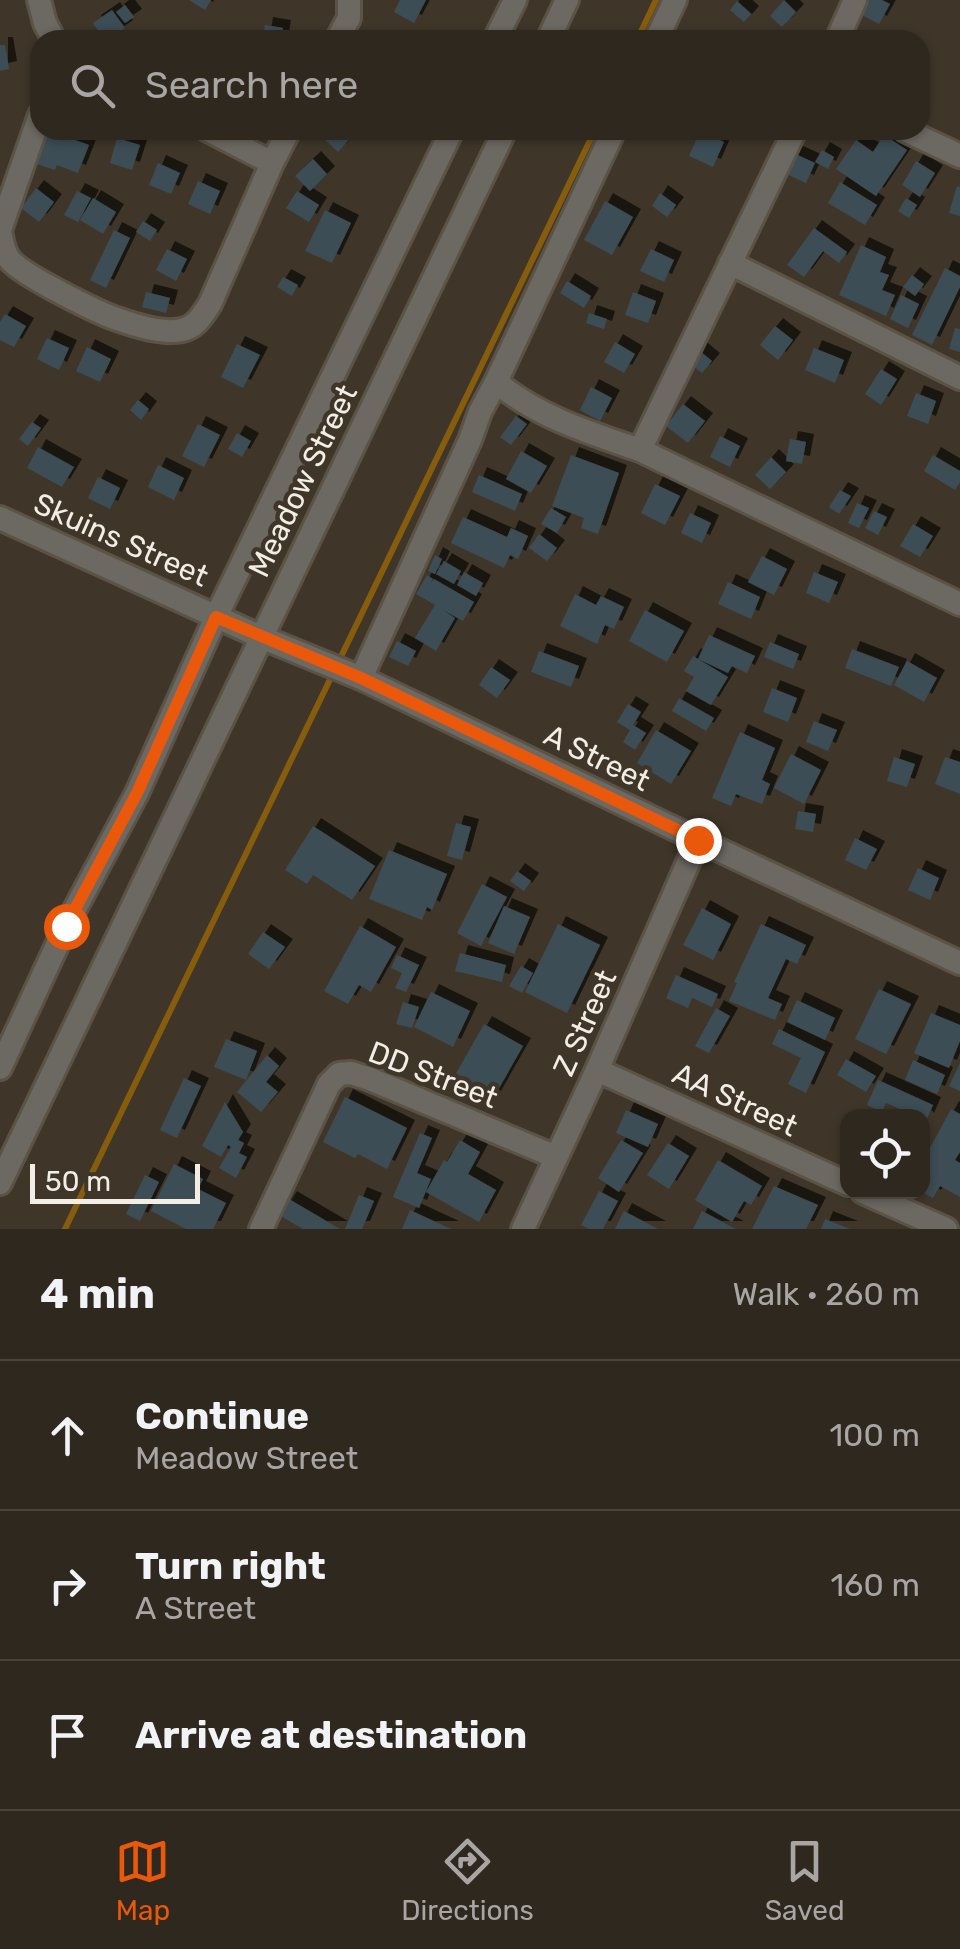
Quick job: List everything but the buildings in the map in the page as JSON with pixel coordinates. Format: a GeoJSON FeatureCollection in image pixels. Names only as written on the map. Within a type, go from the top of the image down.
{"type":"FeatureCollection","features":[{"type":"Feature","properties":{"kind":"street"},"geometry":{"type":"LineString","coordinates":[[40,0],[49,30]]}},
{"type":"Feature","properties":{"kind":"street"},"geometry":{"type":"LineString","coordinates":[[342,30],[348,18],[349,0]]}},
{"type":"Feature","properties":{"kind":"street"},"geometry":{"type":"LineString","coordinates":[[501,30],[515,0]]}},
{"type":"Feature","properties":{"kind":"street"},"geometry":{"type":"LineString","coordinates":[[553,30],[567,0]]}},
{"type":"Feature","properties":{"kind":"street"},"geometry":{"type":"LineString","coordinates":[[661,30],[675,0]]}},
{"type":"Feature","properties":{"kind":"street"},"geometry":{"type":"LineString","coordinates":[[842,30],[855,0]]}},
{"type":"Feature","properties":{"kind":"street"},"geometry":{"type":"LineString","coordinates":[[31,140],[0,231],[9,260],[25,274],[118,320],[170,330],[186,330],[199,322],[210,304],[284,140]]}},
{"type":"Feature","properties":{"kind":"street"},"geometry":{"type":"LineString","coordinates":[[227,140],[272,163]]}},
{"type":"Feature","properties":{"kind":"street","name":"Meadow Street"},"geometry":{"type":"LineString","coordinates":[[0,1068],[66,926],[137,793],[216,617],[447,140]]}},
{"type":"Feature","properties":{"kind":"street","name":"Meadow Street"},"geometry":{"type":"LineString","coordinates":[[0,1183],[500,140]]}},
{"type":"Feature","properties":{"kind":"street"},"geometry":{"type":"LineString","coordinates":[[353,674],[470,440],[609,140]]}},
{"type":"Feature","properties":{"kind":"street"},"geometry":{"type":"LineString","coordinates":[[640,450],[789,140]]}},
{"type":"Feature","properties":{"kind":"street"},"geometry":{"type":"LineString","coordinates":[[926,140],[960,156]]}},
{"type":"Feature","properties":{"kind":"street"},"geometry":{"type":"LineString","coordinates":[[730,263],[960,378]]}},
{"type":"Feature","properties":{"kind":"street"},"geometry":{"type":"LineString","coordinates":[[496,382],[545,414],[640,450],[960,604]]}},
{"type":"Feature","properties":{"kind":"street","name":"Skuins Street"},"geometry":{"type":"LineString","coordinates":[[0,518],[261,637]]}},
{"type":"Feature","properties":{"kind":"street","name":"A Street"},"geometry":{"type":"LineString","coordinates":[[261,637],[353,674],[960,963]]}},
{"type":"Feature","properties":{"kind":"street","name":"Z Street"},"geometry":{"type":"LineString","coordinates":[[524,1229],[698,840]]}},
{"type":"Feature","properties":{"kind":"street","name":"AA Street"},"geometry":{"type":"LineString","coordinates":[[597,1070],[840,1180]]}},
{"type":"Feature","properties":{"kind":"street","name":"DD Street"},"geometry":{"type":"LineString","coordinates":[[261,1229],[329,1084],[339,1074],[370,1079],[556,1157]]}},
{"type":"Feature","properties":{"kind":"street"},"geometry":{"type":"LineString","coordinates":[[879,1199],[946,1229]]}},
{"type":"Feature","properties":{"kind":"waterway"},"geometry":{"type":"LineString","coordinates":[[642,30],[656,0]]}},
{"type":"Feature","properties":{"kind":"waterway"},"geometry":{"type":"LineString","coordinates":[[65,1229],[590,140]]}},
{"type":"Feature","properties":{"kind":"route"},"geometry":{"type":"LineString","coordinates":[[66,926],[137,793],[216,617],[361,678],[698,840]]}}]}
